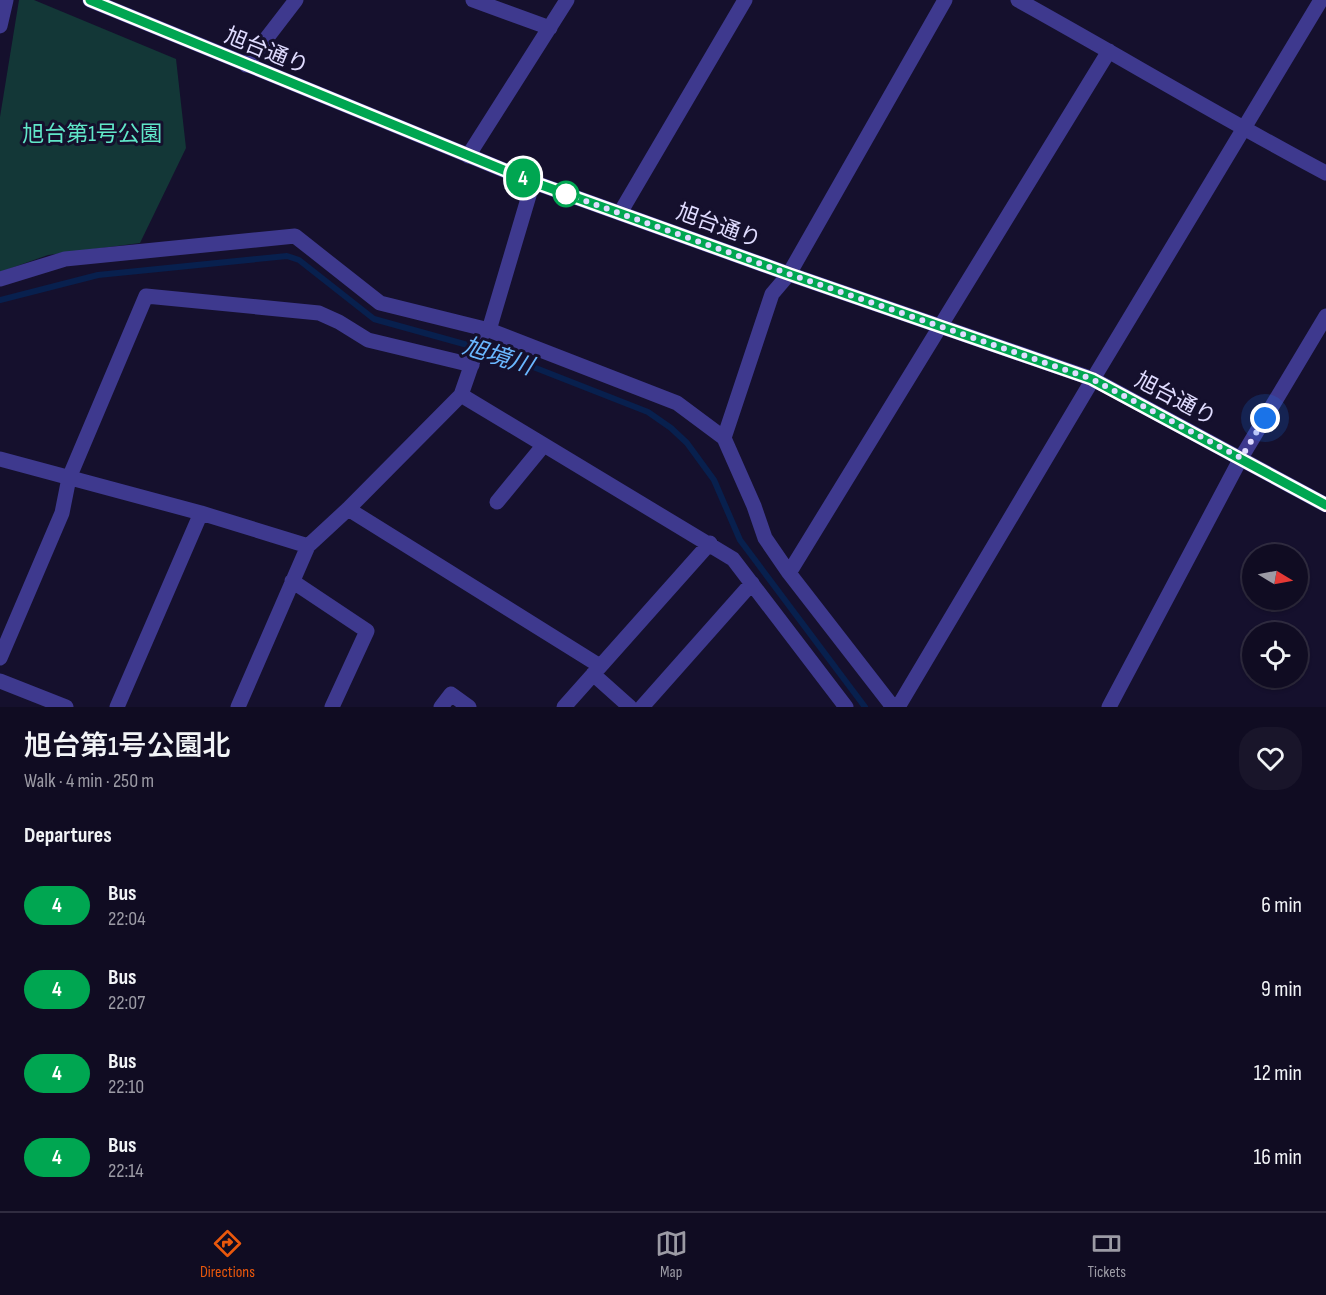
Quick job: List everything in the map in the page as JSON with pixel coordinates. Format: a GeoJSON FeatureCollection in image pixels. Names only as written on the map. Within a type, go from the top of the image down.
{"type":"FeatureCollection","features":[{"type":"Feature","properties":{"kind":"street"},"geometry":{"type":"LineString","coordinates":[[0,26],[6,0]]}},
{"type":"Feature","properties":{"kind":"street","name":"旭台通り"},"geometry":{"type":"LineString","coordinates":[[90,0],[533,182],[1092,379],[1326,505]]}},
{"type":"Feature","properties":{"kind":"street"},"geometry":{"type":"LineString","coordinates":[[246,65],[296,0]]}},
{"type":"Feature","properties":{"kind":"street"},"geometry":{"type":"LineString","coordinates":[[473,0],[550,28]]}},
{"type":"Feature","properties":{"kind":"street"},"geometry":{"type":"LineString","coordinates":[[468,156],[567,0]]}},
{"type":"Feature","properties":{"kind":"street"},"geometry":{"type":"LineString","coordinates":[[620,213],[745,0]]}},
{"type":"Feature","properties":{"kind":"street"},"geometry":{"type":"LineString","coordinates":[[724,438],[772,294],[789,274],[945,0]]}},
{"type":"Feature","properties":{"kind":"street"},"geometry":{"type":"LineString","coordinates":[[1018,0],[1244,130],[1326,173]]}},
{"type":"Feature","properties":{"kind":"street"},"geometry":{"type":"LineString","coordinates":[[898,707],[1092,379],[1244,130],[1317,2]]}},
{"type":"Feature","properties":{"kind":"street"},"geometry":{"type":"LineString","coordinates":[[789,573],[1109,51]]}},
{"type":"Feature","properties":{"kind":"street"},"geometry":{"type":"LineString","coordinates":[[238,707],[308,546],[461,395],[485,331],[533,182]]}},
{"type":"Feature","properties":{"kind":"street"},"geometry":{"type":"LineString","coordinates":[[0,279],[65,259],[295,236],[380,303],[485,331],[677,403],[724,438],[754,506],[765,538],[789,573],[893,707]]}},
{"type":"Feature","properties":{"kind":"street"},"geometry":{"type":"LineString","coordinates":[[0,658],[62,513],[69,478],[146,296],[319,313],[368,340],[473,360]]}},
{"type":"Feature","properties":{"kind":"street"},"geometry":{"type":"LineString","coordinates":[[1108,707],[1241,458],[1326,316]]}},
{"type":"Feature","properties":{"kind":"street"},"geometry":{"type":"LineString","coordinates":[[461,395],[543,446],[710,543],[733,559],[846,707]]}},
{"type":"Feature","properties":{"kind":"street"},"geometry":{"type":"LineString","coordinates":[[497,502],[543,446]]}},
{"type":"Feature","properties":{"kind":"street"},"geometry":{"type":"LineString","coordinates":[[0,459],[201,513],[308,546]]}},
{"type":"Feature","properties":{"kind":"street"},"geometry":{"type":"LineString","coordinates":[[348,509],[597,670],[630,707]]}},
{"type":"Feature","properties":{"kind":"street"},"geometry":{"type":"LineString","coordinates":[[117,707],[201,513]]}},
{"type":"Feature","properties":{"kind":"street"},"geometry":{"type":"LineString","coordinates":[[564,707],[710,543]]}},
{"type":"Feature","properties":{"kind":"street"},"geometry":{"type":"LineString","coordinates":[[292,581],[367,631],[332,707]]}},
{"type":"Feature","properties":{"kind":"street"},"geometry":{"type":"LineString","coordinates":[[642,707],[752,584]]}},
{"type":"Feature","properties":{"kind":"street"},"geometry":{"type":"LineString","coordinates":[[0,681],[66,707]]}},
{"type":"Feature","properties":{"kind":"street"},"geometry":{"type":"LineString","coordinates":[[441,707],[451,694],[469,707]]}},
{"type":"Feature","properties":{"kind":"green space","name":"旭台第1号公園"},"geometry":{"type":"Polygon","coordinates":[[[19,0],[34,0],[176,59],[186,148],[140,243],[48,255],[0,272],[0,117],[19,0]]]}},
{"type":"Feature","properties":{"kind":"waterway","name":"旭境川"},"geometry":{"type":"LineString","coordinates":[[0,300],[98,275],[287,256],[299,260],[374,319],[500,354],[648,412],[687,443],[714,480],[740,540],[865,707]]}},
{"type":"Feature","properties":{"kind":"bus line","name":"4"},"geometry":{"type":"LineString","coordinates":[[90,0],[533,182],[1092,379],[1326,505]]}},
{"type":"Feature","properties":{"kind":"route"},"geometry":{"type":"LineString","coordinates":[[566,194],[1092,379],[1241,458],[1265,418]]}}]}
